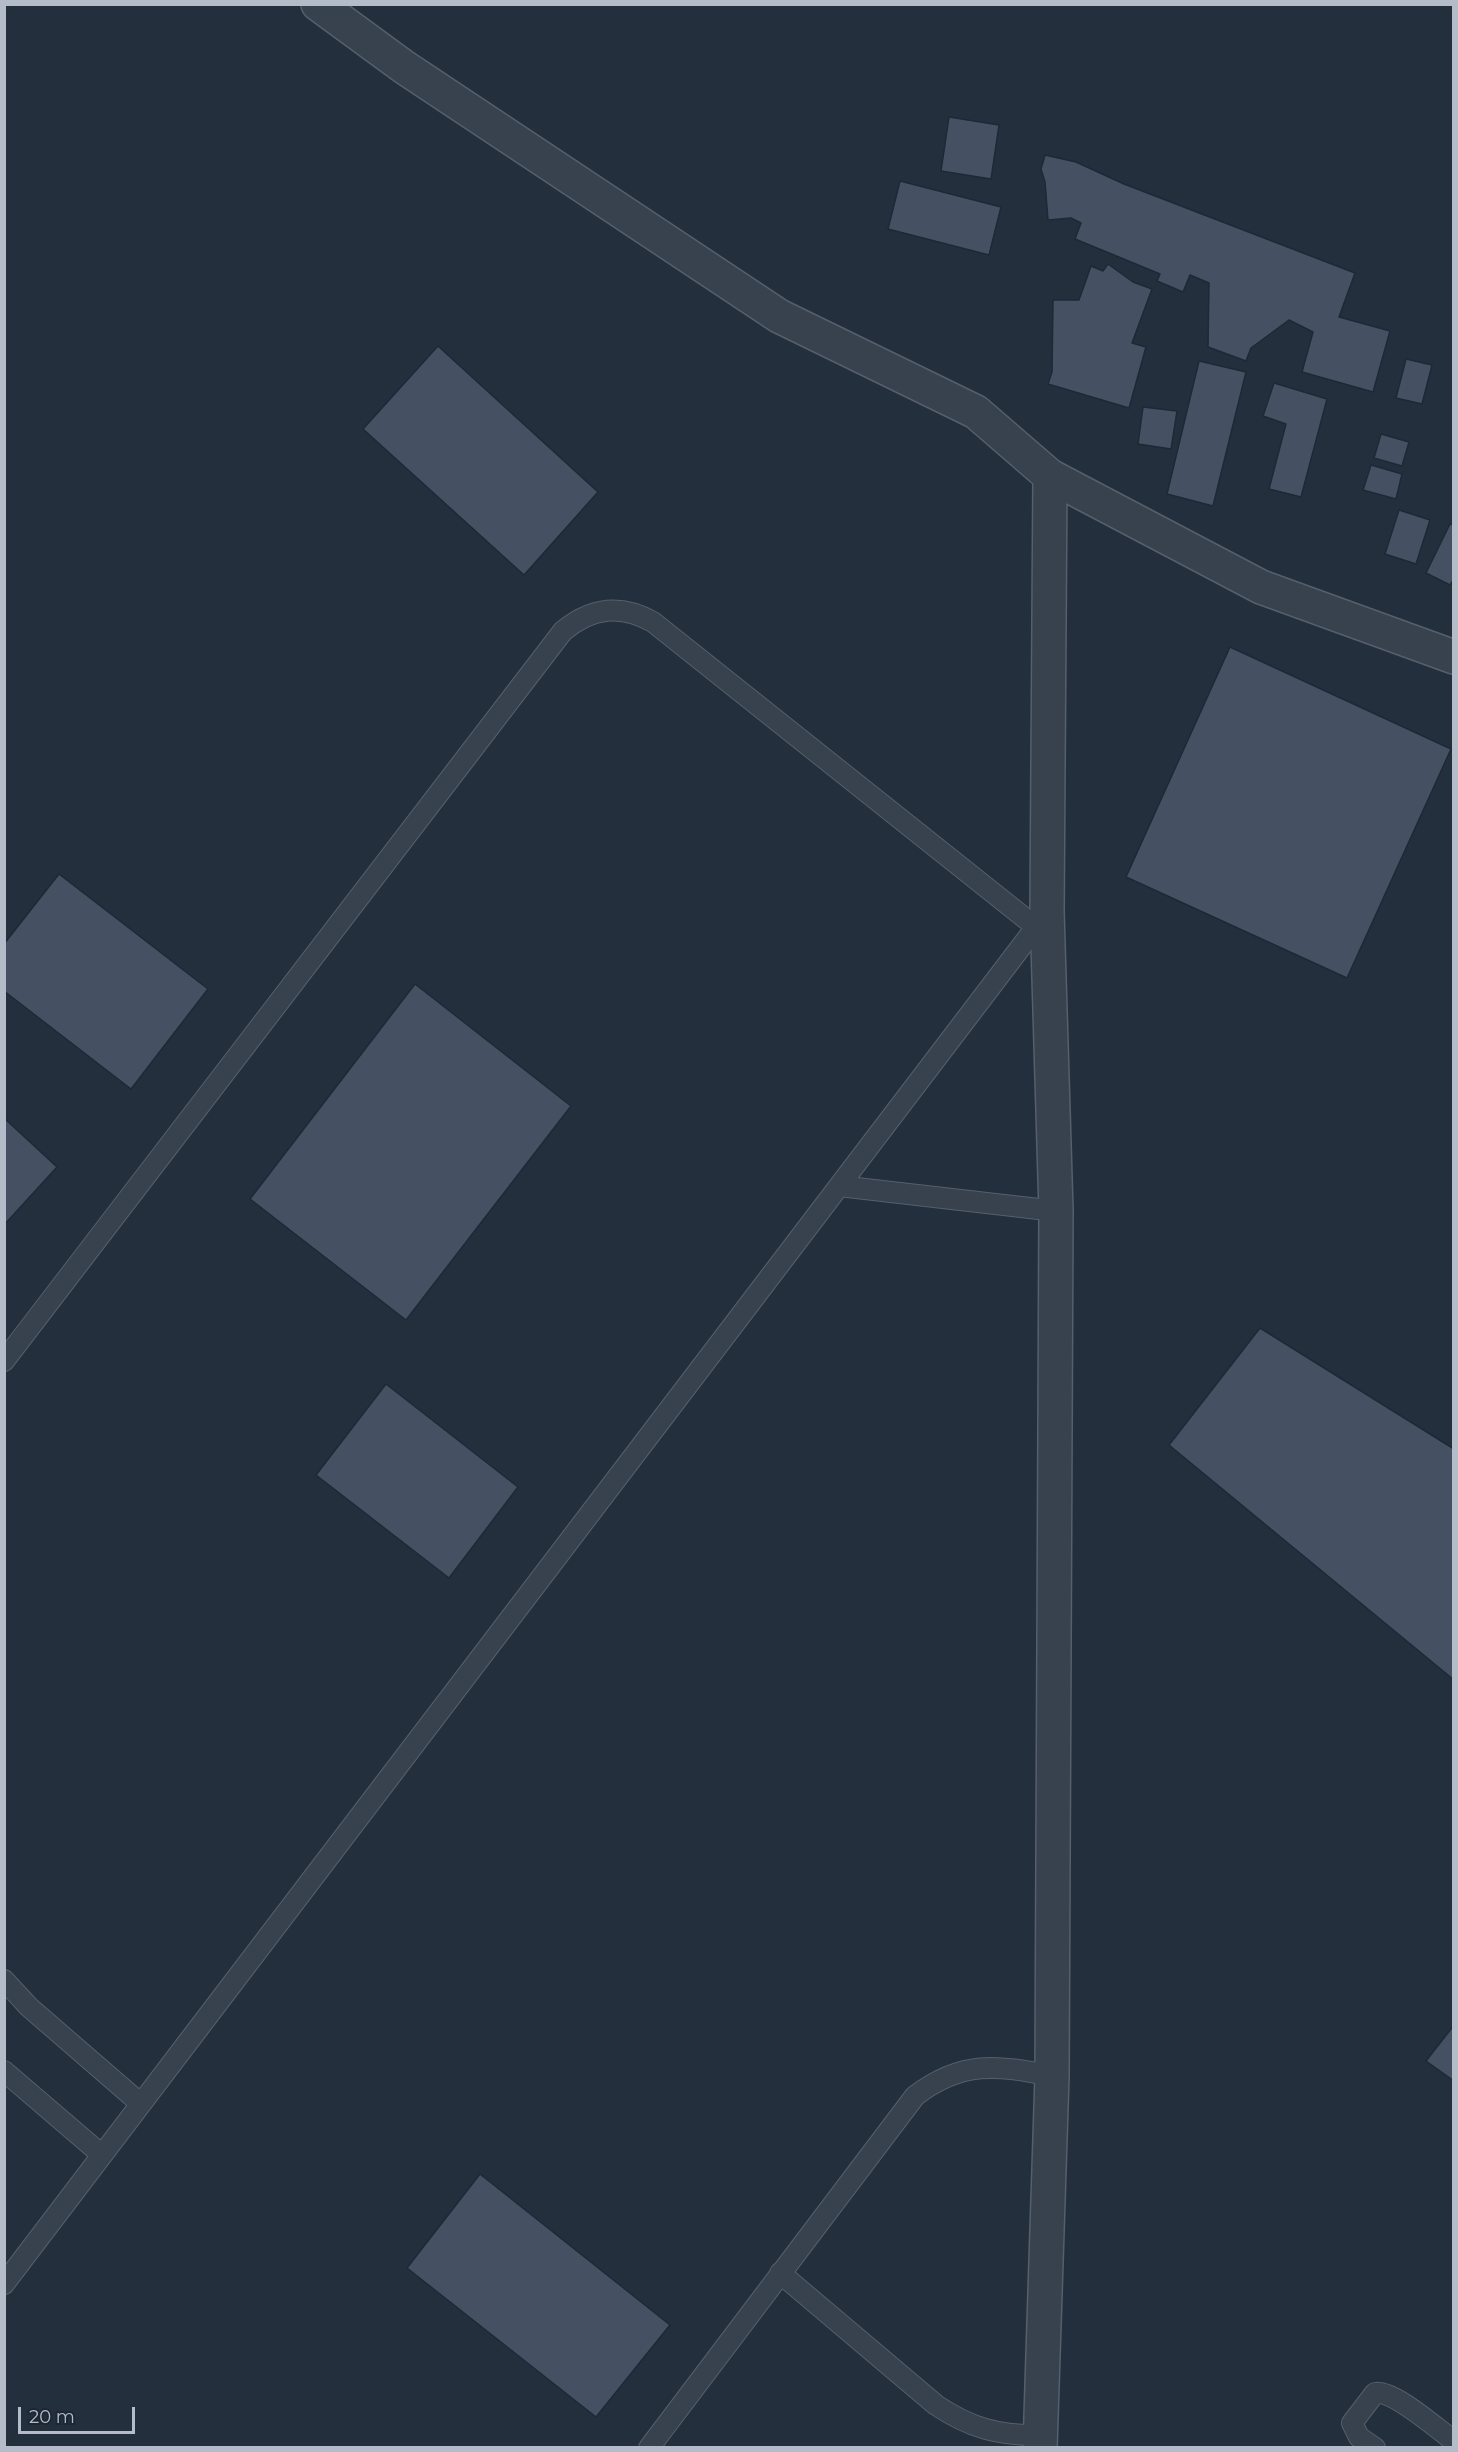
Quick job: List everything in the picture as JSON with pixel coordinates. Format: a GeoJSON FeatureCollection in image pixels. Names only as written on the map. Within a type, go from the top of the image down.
{"type":"FeatureCollection","features":[{"type":"Feature","properties":{"kind":"street"},"geometry":{"type":"LineString","coordinates":[[318,4],[404,67],[778,316],[976,412],[1050,476],[1261,587],[1454,657]]}},
{"type":"Feature","properties":{"kind":"street"},"geometry":{"type":"LineString","coordinates":[[1040,2441],[1052,2076],[1056,1210],[1042,919],[1050,476]]}},
{"type":"Feature","properties":{"kind":"lane"},"geometry":{"type":"LineString","coordinates":[[4,1361],[563,631],[590,613],[624,610],[653,622],[1042,919],[4,2284]]}},
{"type":"Feature","properties":{"kind":"lane"},"geometry":{"type":"LineString","coordinates":[[839,1186],[1056,1210]]}},
{"type":"Feature","properties":{"kind":"lane"},"geometry":{"type":"LineString","coordinates":[[4,1980],[29,2007],[141,2104]]}},
{"type":"Feature","properties":{"kind":"lane"},"geometry":{"type":"LineString","coordinates":[[649,2448],[901,2112],[932,2083],[961,2071],[993,2066],[1052,2076]]}},
{"type":"Feature","properties":{"kind":"lane"},"geometry":{"type":"LineString","coordinates":[[4,2071],[102,2155]]}},
{"type":"Feature","properties":{"kind":"lane"},"geometry":{"type":"LineString","coordinates":[[780,2273],[955,2418],[995,2433],[1040,2441]]}},
{"type":"Feature","properties":{"kind":"lane"},"geometry":{"type":"LineString","coordinates":[[1376,2448],[1359,2437],[1352,2423],[1375,2393],[1380,2392],[1393,2397],[1454,2441]]}},
{"type":"Feature","properties":{"kind":"building"},"geometry":{"type":"Polygon","coordinates":[[[949,117],[999,125],[991,179],[941,171],[949,117]]]}},
{"type":"Feature","properties":{"kind":"building"},"geometry":{"type":"Polygon","coordinates":[[[1045,155],[1076,162],[1124,184],[1355,273],[1339,317],[1390,331],[1373,392],[1302,372],[1313,332],[1289,320],[1251,348],[1246,361],[1208,347],[1209,283],[1190,275],[1183,292],[1157,281],[1160,274],[1075,239],[1081,223],[1071,218],[1048,220],[1045,182],[1041,169],[1045,155]]]}},
{"type":"Feature","properties":{"kind":"building"},"geometry":{"type":"Polygon","coordinates":[[[900,181],[1001,207],[989,255],[888,229],[900,181]]]}},
{"type":"Feature","properties":{"kind":"building"},"geometry":{"type":"Polygon","coordinates":[[[1108,264],[1133,282],[1152,289],[1132,343],[1146,347],[1129,408],[1048,384],[1052,372],[1053,300],[1079,300],[1091,266],[1103,271],[1108,264]]]}},
{"type":"Feature","properties":{"kind":"building"},"geometry":{"type":"Polygon","coordinates":[[[438,346],[598,492],[524,575],[363,429],[438,346]]]}},
{"type":"Feature","properties":{"kind":"building"},"geometry":{"type":"Polygon","coordinates":[[[1406,359],[1432,365],[1422,404],[1396,398],[1406,359]]]}},
{"type":"Feature","properties":{"kind":"building"},"geometry":{"type":"Polygon","coordinates":[[[1199,361],[1246,372],[1213,506],[1167,494],[1199,361]]]}},
{"type":"Feature","properties":{"kind":"building"},"geometry":{"type":"Polygon","coordinates":[[[1274,383],[1327,399],[1301,497],[1269,489],[1286,424],[1263,416],[1274,383]]]}},
{"type":"Feature","properties":{"kind":"building"},"geometry":{"type":"Polygon","coordinates":[[[1143,407],[1177,411],[1171,449],[1138,444],[1143,407]]]}},
{"type":"Feature","properties":{"kind":"building"},"geometry":{"type":"Polygon","coordinates":[[[1381,434],[1409,442],[1402,466],[1374,458],[1381,434]]]}},
{"type":"Feature","properties":{"kind":"building"},"geometry":{"type":"Polygon","coordinates":[[[1371,465],[1402,474],[1396,499],[1363,490],[1371,465]]]}},
{"type":"Feature","properties":{"kind":"building"},"geometry":{"type":"Polygon","coordinates":[[[1399,510],[1430,520],[1416,564],[1385,554],[1399,510]]]}},
{"type":"Feature","properties":{"kind":"building"},"geometry":{"type":"Polygon","coordinates":[[[1450,524],[1454,525],[1454,579],[1450,585],[1426,573],[1450,524]]]}},
{"type":"Feature","properties":{"kind":"building"},"geometry":{"type":"Polygon","coordinates":[[[1230,647],[1451,749],[1347,978],[1126,877],[1230,647]]]}},
{"type":"Feature","properties":{"kind":"building"},"geometry":{"type":"Polygon","coordinates":[[[59,874],[208,989],[131,1089],[4,991],[4,944],[59,874]]]}},
{"type":"Feature","properties":{"kind":"building"},"geometry":{"type":"Polygon","coordinates":[[[415,984],[571,1106],[406,1320],[250,1199],[415,984]]]}},
{"type":"Feature","properties":{"kind":"building"},"geometry":{"type":"Polygon","coordinates":[[[4,1118],[57,1167],[4,1225],[4,1118]]]}},
{"type":"Feature","properties":{"kind":"building"},"geometry":{"type":"Polygon","coordinates":[[[1260,1328],[1454,1449],[1454,1680],[1169,1445],[1260,1328]]]}},
{"type":"Feature","properties":{"kind":"building"},"geometry":{"type":"Polygon","coordinates":[[[386,1384],[518,1487],[449,1578],[316,1475],[386,1384]]]}},
{"type":"Feature","properties":{"kind":"building"},"geometry":{"type":"Polygon","coordinates":[[[1454,2025],[1454,2081],[1426,2061],[1454,2025]]]}},
{"type":"Feature","properties":{"kind":"building"},"geometry":{"type":"Polygon","coordinates":[[[480,2174],[670,2325],[596,2417],[407,2268],[480,2174]]]}}]}
